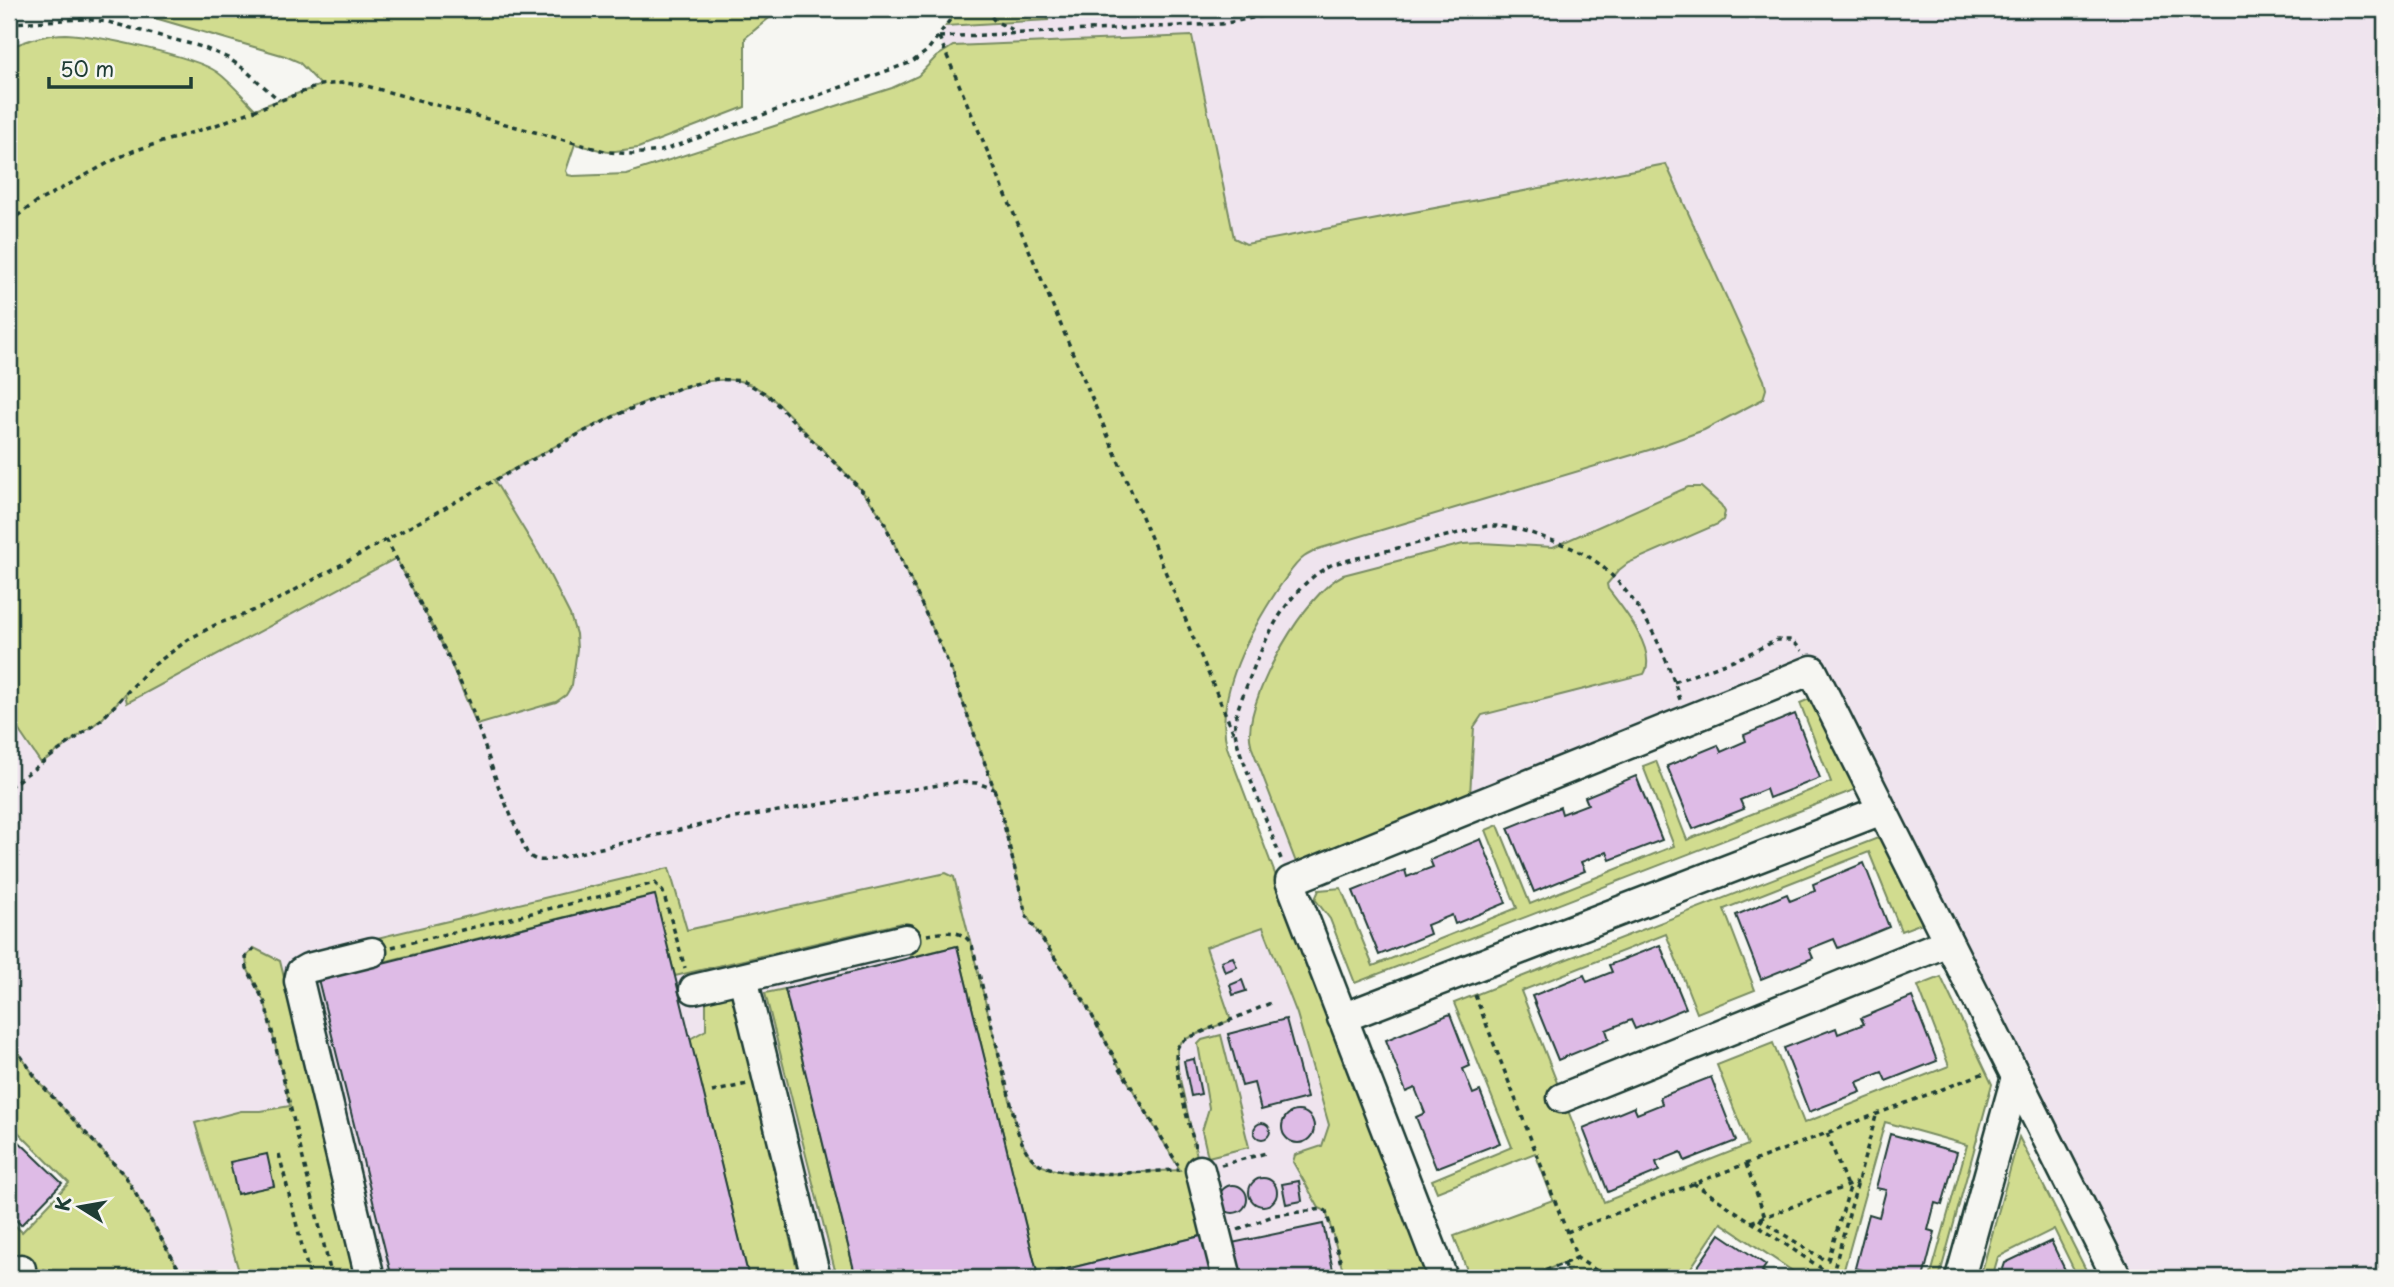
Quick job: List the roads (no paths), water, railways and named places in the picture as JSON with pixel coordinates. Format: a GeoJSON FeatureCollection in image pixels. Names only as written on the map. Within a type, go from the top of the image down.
{"type":"FeatureCollection","features":[{"type":"Feature","properties":{"kind":"street"},"geometry":{"type":"LineString","coordinates":[[1443,1278],[1290,881],[1812,670],[2117,1278]]}},
{"type":"Feature","properties":{"kind":"street"},"geometry":{"type":"LineString","coordinates":[[1342,1017],[1882,810]]}},
{"type":"Feature","properties":{"kind":"street"},"geometry":{"type":"LineString","coordinates":[[694,989],[906,939]]}},
{"type":"Feature","properties":{"kind":"street"},"geometry":{"type":"LineString","coordinates":[[1562,1098],[1948,942]]}},
{"type":"Feature","properties":{"kind":"street"},"geometry":{"type":"LineString","coordinates":[[370,1278],[299,981],[301,972],[308,968],[372,952]]}},
{"type":"Feature","properties":{"kind":"street"},"geometry":{"type":"LineString","coordinates":[[743,978],[816,1278]]}},
{"type":"Feature","properties":{"kind":"street"},"geometry":{"type":"LineString","coordinates":[[1961,1278],[2016,1077]]}},
{"type":"Feature","properties":{"kind":"street"},"geometry":{"type":"LineString","coordinates":[[1190,1170],[1217,1239],[1227,1278]]}}]}
